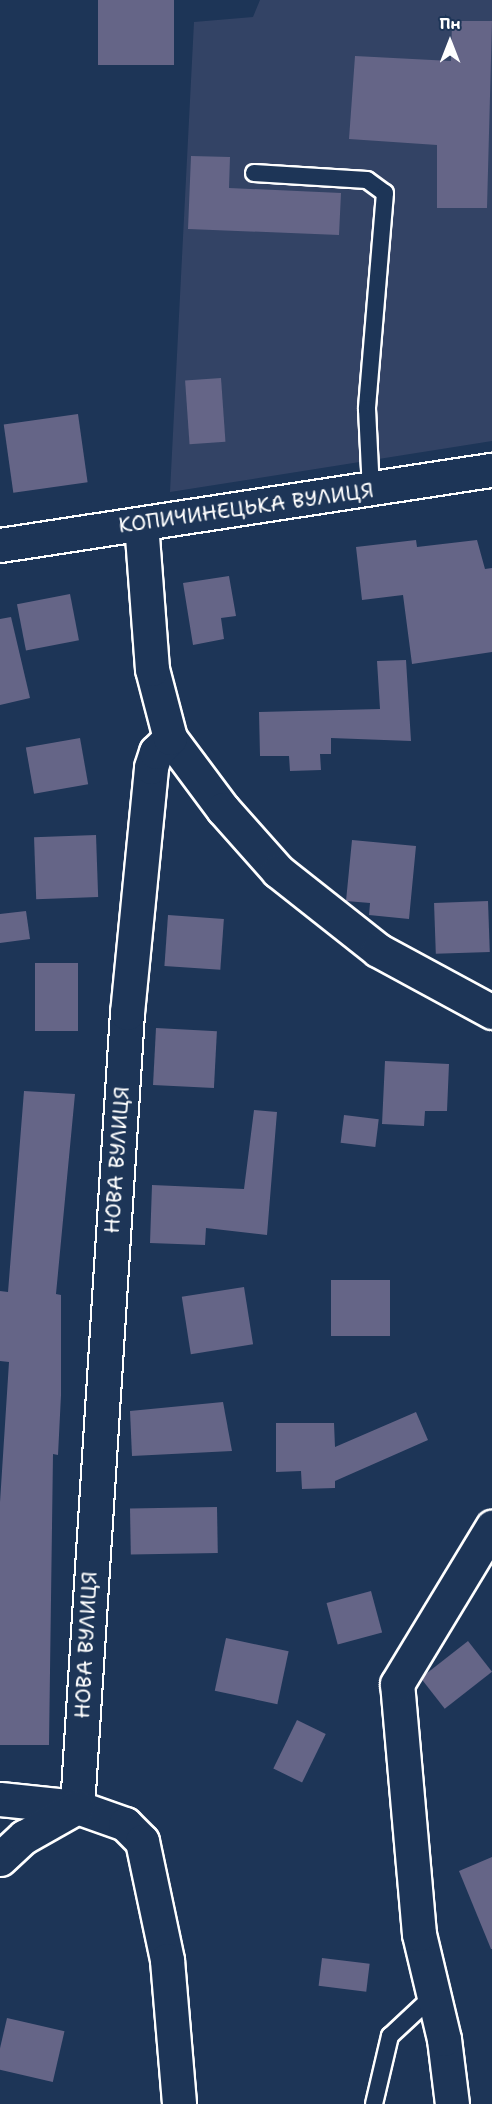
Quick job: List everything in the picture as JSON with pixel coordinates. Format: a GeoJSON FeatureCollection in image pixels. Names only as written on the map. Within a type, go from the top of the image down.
{"type":"FeatureCollection","features":[{"type":"Feature","properties":{"kind":"street","name":"КОПИЧИНЕЦЬКА ВУЛИЦЯ"},"geometry":{"type":"LineString","coordinates":[[0,546],[492,470]]}},
{"type":"Feature","properties":{"kind":"street"},"geometry":{"type":"LineString","coordinates":[[141,524],[152,669],[170,738],[248,840],[287,879],[378,950],[492,1012]]}},
{"type":"Feature","properties":{"kind":"street","name":"НОВА ВУЛИЦЯ"},"geometry":{"type":"LineString","coordinates":[[77,1807],[127,1013],[151,766],[156,752],[170,738]]}},
{"type":"Feature","properties":{"kind":"street"},"geometry":{"type":"LineString","coordinates":[[452,2104],[434,1995],[419,1934],[397,1684],[492,1527]]}},
{"type":"Feature","properties":{"kind":"street"},"geometry":{"type":"LineString","coordinates":[[0,1798],[77,1807],[125,1824],[147,1854],[173,2003],[178,2104]]}},
{"type":"Feature","properties":{"kind":"street"},"geometry":{"type":"LineString","coordinates":[[0,1859],[24,1837],[77,1807]]}},
{"type":"Feature","properties":{"kind":"lane"},"geometry":{"type":"LineString","coordinates":[[254,173],[367,180],[383,186],[367,409],[372,490]]}},
{"type":"Feature","properties":{"kind":"lane"},"geometry":{"type":"LineString","coordinates":[[374,2104],[390,2036],[434,1995]]}},
{"type":"Feature","properties":{"kind":"shaded area"},"geometry":{"type":"Polygon","coordinates":[[[260,0],[492,0],[492,441],[170,492],[194,22],[253,17],[260,0]]]}},
{"type":"Feature","properties":{"kind":"building"},"geometry":{"type":"Polygon","coordinates":[[[98,0],[174,0],[174,65],[98,65],[98,0]]]}},
{"type":"Feature","properties":{"kind":"building"},"geometry":{"type":"Polygon","coordinates":[[[452,21],[492,21],[487,208],[437,208],[437,145],[349,139],[355,56],[451,61],[452,21]]]}},
{"type":"Feature","properties":{"kind":"building"},"geometry":{"type":"Polygon","coordinates":[[[191,156],[230,157],[229,188],[341,193],[339,235],[188,229],[191,156]]]}},
{"type":"Feature","properties":{"kind":"building"},"geometry":{"type":"Polygon","coordinates":[[[221,378],[225,442],[190,444],[185,381],[221,378]]]}},
{"type":"Feature","properties":{"kind":"building"},"geometry":{"type":"Polygon","coordinates":[[[78,414],[88,482],[13,493],[4,424],[78,414]]]}},
{"type":"Feature","properties":{"kind":"building"},"geometry":{"type":"Polygon","coordinates":[[[416,540],[417,547],[477,540],[485,569],[492,568],[492,652],[412,664],[403,595],[362,600],[356,547],[416,540]]]}},
{"type":"Feature","properties":{"kind":"building"},"geometry":{"type":"Polygon","coordinates":[[[229,576],[236,616],[221,618],[224,639],[193,645],[183,583],[229,576]]]}},
{"type":"Feature","properties":{"kind":"building"},"geometry":{"type":"Polygon","coordinates":[[[70,594],[79,640],[26,650],[17,604],[70,594]]]}},
{"type":"Feature","properties":{"kind":"building"},"geometry":{"type":"Polygon","coordinates":[[[11,617],[30,698],[0,705],[0,619],[11,617]]]}},
{"type":"Feature","properties":{"kind":"building"},"geometry":{"type":"Polygon","coordinates":[[[406,660],[411,741],[331,738],[331,754],[320,754],[321,770],[290,771],[289,756],[260,756],[259,712],[380,709],[377,661],[406,660]]]}},
{"type":"Feature","properties":{"kind":"building"},"geometry":{"type":"Polygon","coordinates":[[[80,738],[88,784],[34,794],[26,748],[80,738]]]}},
{"type":"Feature","properties":{"kind":"building"},"geometry":{"type":"Polygon","coordinates":[[[96,835],[98,897],[36,899],[34,837],[96,835]]]}},
{"type":"Feature","properties":{"kind":"building"},"geometry":{"type":"Polygon","coordinates":[[[352,840],[416,846],[409,919],[369,915],[370,903],[346,901],[352,840]]]}},
{"type":"Feature","properties":{"kind":"building"},"geometry":{"type":"Polygon","coordinates":[[[488,901],[490,952],[436,954],[434,903],[488,901]]]}},
{"type":"Feature","properties":{"kind":"building"},"geometry":{"type":"Polygon","coordinates":[[[26,911],[30,939],[0,943],[0,914],[26,911]]]}},
{"type":"Feature","properties":{"kind":"building"},"geometry":{"type":"Polygon","coordinates":[[[168,915],[224,919],[220,970],[164,966],[168,915]]]}},
{"type":"Feature","properties":{"kind":"building"},"geometry":{"type":"Polygon","coordinates":[[[35,963],[78,963],[78,1031],[35,1031],[35,963]]]}},
{"type":"Feature","properties":{"kind":"building"},"geometry":{"type":"Polygon","coordinates":[[[156,1028],[217,1031],[214,1088],[153,1085],[156,1028]]]}},
{"type":"Feature","properties":{"kind":"building"},"geometry":{"type":"Polygon","coordinates":[[[385,1061],[449,1064],[447,1111],[425,1111],[424,1126],[382,1124],[385,1061]]]}},
{"type":"Feature","properties":{"kind":"building"},"geometry":{"type":"Polygon","coordinates":[[[24,1091],[75,1094],[56,1294],[61,1295],[61,1395],[58,1455],[53,1454],[49,1745],[0,1745],[0,1502],[9,1362],[0,1361],[0,1291],[8,1292],[24,1091]]]}},
{"type":"Feature","properties":{"kind":"building"},"geometry":{"type":"Polygon","coordinates":[[[254,1110],[277,1112],[267,1235],[206,1228],[205,1245],[150,1243],[152,1185],[244,1189],[254,1110]]]}},
{"type":"Feature","properties":{"kind":"building"},"geometry":{"type":"Polygon","coordinates":[[[344,1115],[379,1119],[375,1147],[341,1143],[344,1115]]]}},
{"type":"Feature","properties":{"kind":"building"},"geometry":{"type":"Polygon","coordinates":[[[331,1280],[390,1280],[390,1336],[331,1336],[331,1280]]]}},
{"type":"Feature","properties":{"kind":"building"},"geometry":{"type":"Polygon","coordinates":[[[244,1287],[253,1344],[191,1354],[182,1297],[244,1287]]]}},
{"type":"Feature","properties":{"kind":"building"},"geometry":{"type":"Polygon","coordinates":[[[223,1402],[232,1451],[132,1456],[130,1411],[223,1402]]]}},
{"type":"Feature","properties":{"kind":"building"},"geometry":{"type":"Polygon","coordinates":[[[416,1412],[428,1440],[335,1481],[335,1488],[302,1489],[301,1471],[276,1472],[276,1423],[334,1423],[335,1447],[416,1412]]]}},
{"type":"Feature","properties":{"kind":"building"},"geometry":{"type":"Polygon","coordinates":[[[217,1507],[218,1553],[131,1555],[130,1509],[217,1507]]]}},
{"type":"Feature","properties":{"kind":"building"},"geometry":{"type":"Polygon","coordinates":[[[371,1591],[382,1633],[338,1644],[327,1603],[371,1591]]]}},
{"type":"Feature","properties":{"kind":"building"},"geometry":{"type":"Polygon","coordinates":[[[226,1638],[289,1651],[277,1704],[215,1691],[226,1638]]]}},
{"type":"Feature","properties":{"kind":"building"},"geometry":{"type":"Polygon","coordinates":[[[468,1641],[492,1672],[445,1709],[421,1678],[468,1641]]]}},
{"type":"Feature","properties":{"kind":"building"},"geometry":{"type":"Polygon","coordinates":[[[297,1720],[326,1734],[302,1783],[273,1769],[297,1720]]]}},
{"type":"Feature","properties":{"kind":"building"},"geometry":{"type":"Polygon","coordinates":[[[492,1857],[492,1949],[491,1949],[459,1871],[492,1857]]]}},
{"type":"Feature","properties":{"kind":"building"},"geometry":{"type":"Polygon","coordinates":[[[322,1958],[370,1964],[366,1992],[319,1986],[322,1958]]]}},
{"type":"Feature","properties":{"kind":"building"},"geometry":{"type":"Polygon","coordinates":[[[7,2018],[64,2031],[53,2082],[0,2070],[0,2048],[7,2018]]]}}]}
